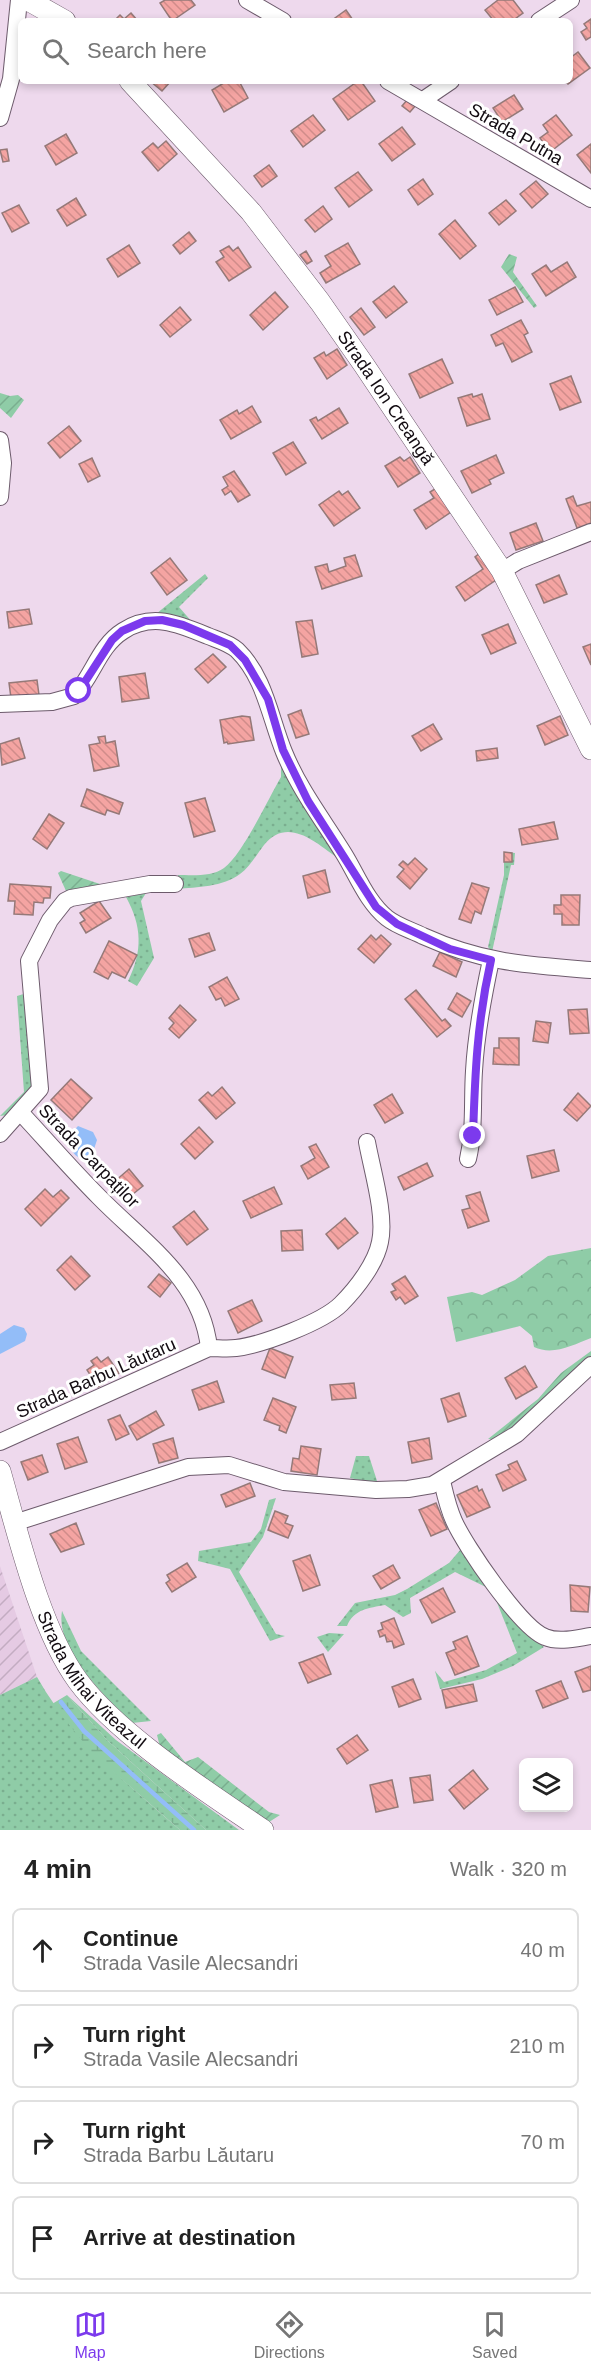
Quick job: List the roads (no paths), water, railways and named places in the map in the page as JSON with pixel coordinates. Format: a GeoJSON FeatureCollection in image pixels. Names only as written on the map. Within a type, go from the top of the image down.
{"type":"FeatureCollection","features":[{"type":"Feature","properties":{"kind":"street"},"geometry":{"type":"LineString","coordinates":[[0,118],[11,80],[19,0]]}},
{"type":"Feature","properties":{"kind":"street"},"geometry":{"type":"LineString","coordinates":[[28,0],[60,18]]}},
{"type":"Feature","properties":{"kind":"street"},"geometry":{"type":"LineString","coordinates":[[247,0],[278,18]]}},
{"type":"Feature","properties":{"kind":"street"},"geometry":{"type":"LineString","coordinates":[[544,18],[571,0]]}},
{"type":"Feature","properties":{"kind":"street","name":"Strada Ion Creangă"},"geometry":{"type":"LineString","coordinates":[[133,84],[250,212],[320,302],[502,571],[591,749]]}},
{"type":"Feature","properties":{"kind":"street","name":"Strada Putna"},"geometry":{"type":"LineString","coordinates":[[394,84],[591,199]]}},
{"type":"Feature","properties":{"kind":"street"},"geometry":{"type":"LineString","coordinates":[[423,100],[447,84]]}},
{"type":"Feature","properties":{"kind":"street"},"geometry":{"type":"LineString","coordinates":[[0,440],[3,463],[0,497]]}},
{"type":"Feature","properties":{"kind":"street"},"geometry":{"type":"LineString","coordinates":[[502,571],[518,561],[591,532]]}},
{"type":"Feature","properties":{"kind":"street"},"geometry":{"type":"LineString","coordinates":[[0,704],[52,702],[74,696],[112,640],[122,631],[145,621],[162,620],[183,625],[230,645],[245,660],[268,699],[283,750],[308,801],[376,907],[397,924],[450,949],[491,960],[591,970]]}},
{"type":"Feature","properties":{"kind":"street","name":"Strada Carpaților"},"geometry":{"type":"LineString","coordinates":[[0,1134],[40,1089],[29,961],[50,920],[65,901],[71,898],[150,884],[175,884]]}},
{"type":"Feature","properties":{"kind":"street"},"geometry":{"type":"LineString","coordinates":[[468,1159],[473,1136],[477,1031],[491,960]]}},
{"type":"Feature","properties":{"kind":"street","name":"Strada Carpaților"},"geometry":{"type":"LineString","coordinates":[[21,1113],[100,1198],[175,1270],[194,1296],[207,1326],[209,1348]]}},
{"type":"Feature","properties":{"kind":"street","name":"Strada Barbu Lăutaru"},"geometry":{"type":"LineString","coordinates":[[0,1442],[209,1348],[237,1348],[302,1325],[333,1310],[352,1291],[368,1268],[380,1244],[382,1229],[367,1142]]}},
{"type":"Feature","properties":{"kind":"street"},"geometry":{"type":"LineString","coordinates":[[14,1522],[188,1467],[211,1464],[229,1465],[284,1482],[376,1490],[408,1490],[442,1481],[517,1434],[591,1365]]}},
{"type":"Feature","properties":{"kind":"street","name":"Strada Mihai Viteazul"},"geometry":{"type":"LineString","coordinates":[[0,1471],[14,1522],[50,1627],[78,1681],[136,1738],[263,1830]]}},
{"type":"Feature","properties":{"kind":"street"},"geometry":{"type":"LineString","coordinates":[[442,1481],[453,1519],[465,1543],[503,1596],[530,1627],[551,1639],[591,1636]]}},
{"type":"Feature","properties":{"kind":"water"},"geometry":{"type":"Polygon","coordinates":[[[78,1126],[93,1132],[97,1140],[93,1152],[82,1159],[73,1153],[69,1143],[69,1136],[78,1126]]]}},
{"type":"Feature","properties":{"kind":"water"},"geometry":{"type":"Polygon","coordinates":[[[14,1325],[24,1328],[27,1334],[25,1341],[0,1354],[0,1334],[14,1325]]]}},
{"type":"Feature","properties":{"kind":"waterway"},"geometry":{"type":"LineString","coordinates":[[61,1702],[84,1731],[194,1830]]}}]}
